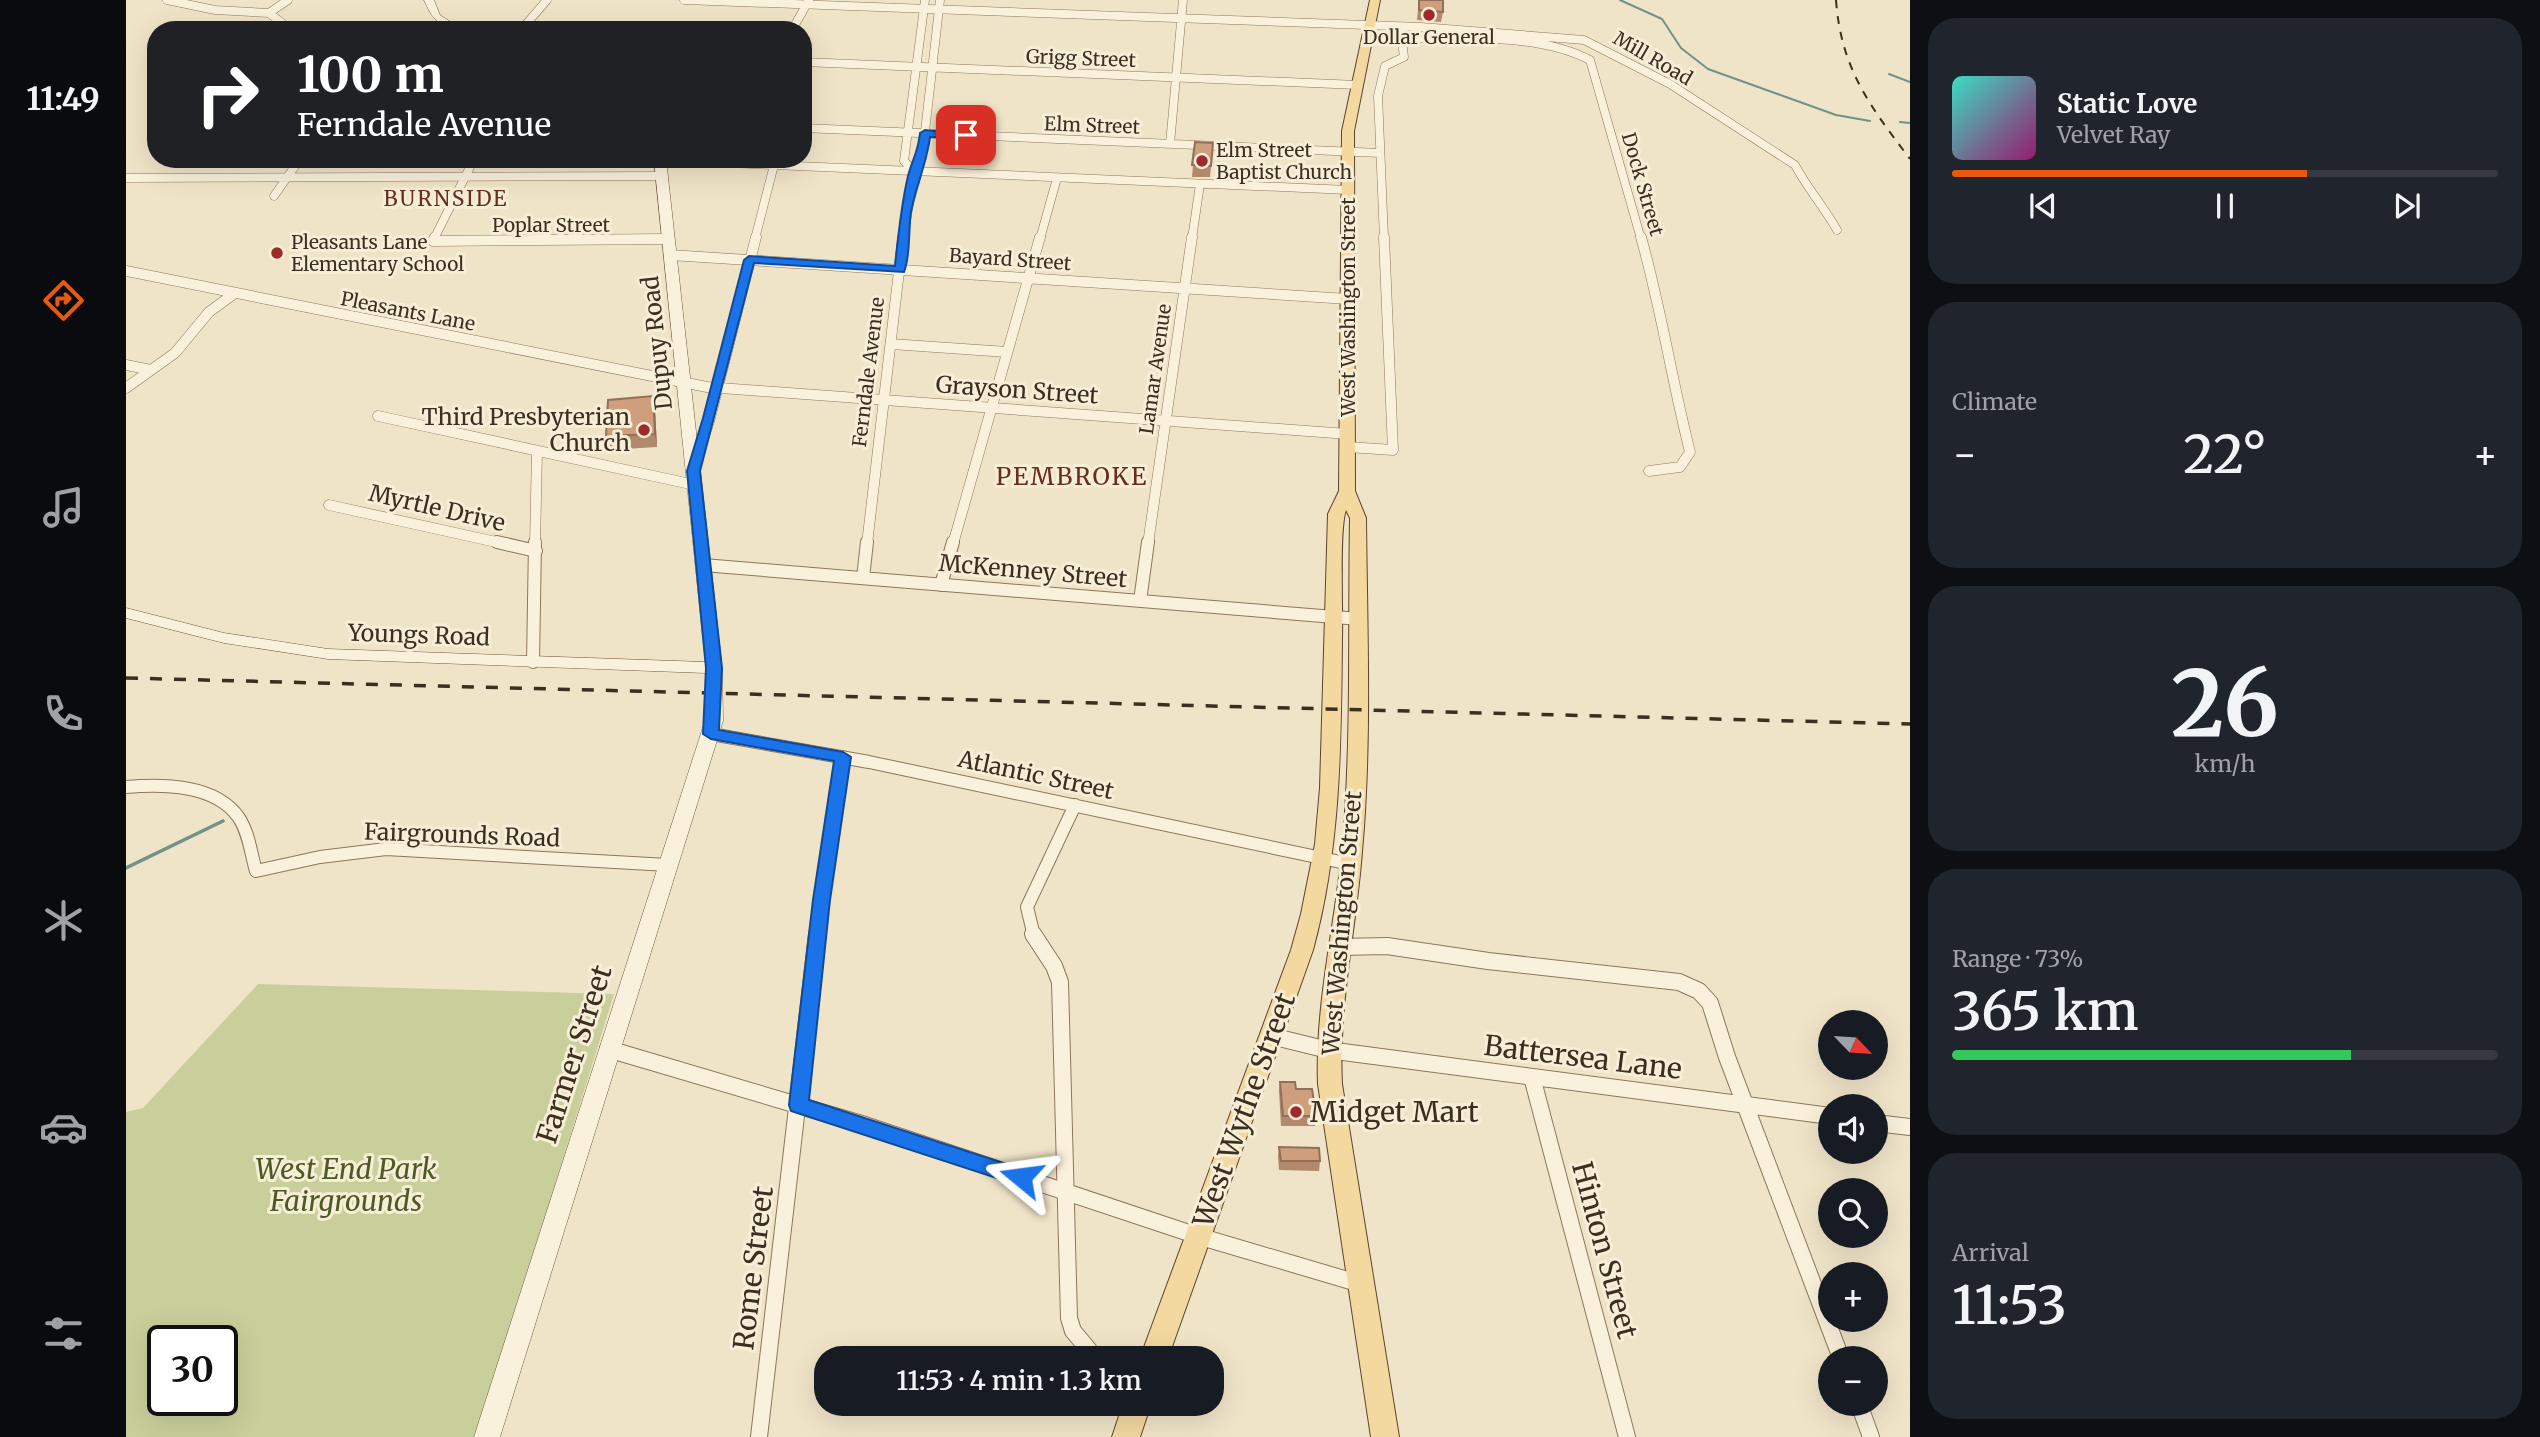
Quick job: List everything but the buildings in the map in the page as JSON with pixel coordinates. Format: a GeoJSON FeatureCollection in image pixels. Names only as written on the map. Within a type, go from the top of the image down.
{"type":"FeatureCollection","features":[{"type":"Feature","properties":{"kind":"main road","name":"West Washington Street"},"geometry":{"type":"LineString","coordinates":[[1375,0],[1349,131],[1348,152],[1347,491],[1358,518],[1357,757],[1350,864],[1338,947],[1328,1050],[1330,1084],[1385,1437]]}},
{"type":"Feature","properties":{"kind":"main road","name":"West Washington Street"},"geometry":{"type":"LineString","coordinates":[[1323,858],[1330,788],[1336,514],[1347,491]]}},
{"type":"Feature","properties":{"kind":"main road","name":"West Wythe Street"},"geometry":{"type":"LineString","coordinates":[[1158,1346],[1304,943],[1323,858]]}},
{"type":"Feature","properties":{"kind":"main road"},"geometry":{"type":"LineString","coordinates":[[1126,1437],[1133,1416]]}},
{"type":"Feature","properties":{"kind":"street"},"geometry":{"type":"LineString","coordinates":[[167,0],[215,10],[270,13],[280,21]]}},
{"type":"Feature","properties":{"kind":"street"},"geometry":{"type":"LineString","coordinates":[[270,13],[288,0]]}},
{"type":"Feature","properties":{"kind":"street"},"geometry":{"type":"LineString","coordinates":[[429,0],[436,17],[443,21]]}},
{"type":"Feature","properties":{"kind":"street"},"geometry":{"type":"LineString","coordinates":[[529,21],[547,0]]}},
{"type":"Feature","properties":{"kind":"street","name":"Mill Road"},"geometry":{"type":"LineString","coordinates":[[684,0],[808,2],[939,10],[1397,26],[1592,41],[1670,84],[1744,132]]}},
{"type":"Feature","properties":{"kind":"street","name":"Ferndale Avenue"},"geometry":{"type":"LineString","coordinates":[[915,172],[904,161],[925,0]]}},
{"type":"Feature","properties":{"kind":"street","name":"Ferndale Avenue"},"geometry":{"type":"LineString","coordinates":[[863,578],[905,215],[915,172],[922,158],[940,0]]}},
{"type":"Feature","properties":{"kind":"street"},"geometry":{"type":"LineString","coordinates":[[1170,144],[1183,0]]}},
{"type":"Feature","properties":{"kind":"street"},"geometry":{"type":"LineString","coordinates":[[797,21],[808,2]]}},
{"type":"Feature","properties":{"kind":"street"},"geometry":{"type":"LineString","coordinates":[[1380,153],[1379,85],[1386,64],[1404,57],[1404,37],[1397,26]]}},
{"type":"Feature","properties":{"kind":"street","name":"Dock Street"},"geometry":{"type":"LineString","coordinates":[[1404,37],[1534,45],[1572,51],[1590,60],[1655,286],[1668,364],[1690,452],[1686,464],[1679,468],[1649,471]]}},
{"type":"Feature","properties":{"kind":"street","name":"Grigg Street"},"geometry":{"type":"LineString","coordinates":[[812,62],[1358,85]]}},
{"type":"Feature","properties":{"kind":"street","name":"Elm Street"},"geometry":{"type":"LineString","coordinates":[[812,128],[1380,153]]}},
{"type":"Feature","properties":{"kind":"street"},"geometry":{"type":"LineString","coordinates":[[1744,132],[1795,164],[1805,186],[1818,197],[1837,230]]}},
{"type":"Feature","properties":{"kind":"street","name":"Grayson Street"},"geometry":{"type":"LineString","coordinates":[[684,383],[717,388],[1165,421],[1348,440],[1392,450],[1380,153]]}},
{"type":"Feature","properties":{"kind":"street"},"geometry":{"type":"LineString","coordinates":[[812,166],[1348,190]]}},
{"type":"Feature","properties":{"kind":"street"},"geometry":{"type":"LineString","coordinates":[[274,196],[294,168]]}},
{"type":"Feature","properties":{"kind":"street"},"geometry":{"type":"LineString","coordinates":[[465,177],[470,168]]}},
{"type":"Feature","properties":{"kind":"street","name":"Dupuy Road"},"geometry":{"type":"LineString","coordinates":[[661,168],[715,690]]}},
{"type":"Feature","properties":{"kind":"street"},"geometry":{"type":"LineString","coordinates":[[378,416],[537,451],[694,478],[773,168]]}},
{"type":"Feature","properties":{"kind":"street"},"geometry":{"type":"LineString","coordinates":[[126,178],[662,176]]}},
{"type":"Feature","properties":{"kind":"street","name":"Poplar Street"},"geometry":{"type":"LineString","coordinates":[[465,177],[433,241],[669,239]]}},
{"type":"Feature","properties":{"kind":"street"},"geometry":{"type":"LineString","coordinates":[[941,585],[1057,178]]}},
{"type":"Feature","properties":{"kind":"street","name":"Lamar Avenue"},"geometry":{"type":"LineString","coordinates":[[1140,601],[1200,184]]}},
{"type":"Feature","properties":{"kind":"street","name":"Bayard Street"},"geometry":{"type":"LineString","coordinates":[[670,255],[1348,299]]}},
{"type":"Feature","properties":{"kind":"street","name":"Pleasants Lane"},"geometry":{"type":"LineString","coordinates":[[126,271],[684,383]]}},
{"type":"Feature","properties":{"kind":"street"},"geometry":{"type":"LineString","coordinates":[[126,388],[175,353],[209,312],[235,293]]}},
{"type":"Feature","properties":{"kind":"street"},"geometry":{"type":"LineString","coordinates":[[891,344],[1007,352]]}},
{"type":"Feature","properties":{"kind":"street"},"geometry":{"type":"LineString","coordinates":[[126,365],[151,370]]}},
{"type":"Feature","properties":{"kind":"street"},"geometry":{"type":"LineString","coordinates":[[533,662],[537,451]]}},
{"type":"Feature","properties":{"kind":"street","name":"Myrtle Drive"},"geometry":{"type":"LineString","coordinates":[[328,505],[536,551]]}},
{"type":"Feature","properties":{"kind":"street","name":"McKenney Street"},"geometry":{"type":"LineString","coordinates":[[703,565],[1359,619]]}},
{"type":"Feature","properties":{"kind":"street","name":"Youngs Road"},"geometry":{"type":"LineString","coordinates":[[126,613],[224,638],[328,654],[714,668]]}},
{"type":"Feature","properties":{"kind":"street","name":"Farmer Street"},"geometry":{"type":"LineString","coordinates":[[486,1437],[711,734],[715,690]]}},
{"type":"Feature","properties":{"kind":"street","name":"Atlantic Street"},"geometry":{"type":"LineString","coordinates":[[711,734],[843,757],[1350,864]]}},
{"type":"Feature","properties":{"kind":"street"},"geometry":{"type":"LineString","coordinates":[[799,1105],[821,900],[843,757]]}},
{"type":"Feature","properties":{"kind":"street","name":"Fairgrounds Road"},"geometry":{"type":"LineString","coordinates":[[126,787],[175,788],[195,792],[227,806],[243,826],[256,871],[320,857],[386,849],[668,865]]}},
{"type":"Feature","properties":{"kind":"street"},"geometry":{"type":"LineString","coordinates":[[1075,805],[1027,906],[1032,932],[1054,966],[1060,982],[1069,1318],[1073,1331],[1086,1346]]}},
{"type":"Feature","properties":{"kind":"street"},"geometry":{"type":"LineString","coordinates":[[1338,947],[1387,946],[1690,985],[1710,1003],[1744,1104],[1836,1346]]}},
{"type":"Feature","properties":{"kind":"street","name":"Battersea Lane"},"geometry":{"type":"LineString","coordinates":[[1271,1036],[1328,1050],[1818,1114]]}},
{"type":"Feature","properties":{"kind":"street"},"geometry":{"type":"LineString","coordinates":[[608,1049],[865,1125],[975,1164],[1066,1190],[1198,1236],[1361,1284]]}},
{"type":"Feature","properties":{"kind":"street","name":"Hinton Street"},"geometry":{"type":"LineString","coordinates":[[1532,1077],[1627,1437]]}},
{"type":"Feature","properties":{"kind":"street","name":"Rome Street"},"geometry":{"type":"LineString","coordinates":[[759,1437],[799,1105]]}},
{"type":"Feature","properties":{"kind":"street"},"geometry":{"type":"LineString","coordinates":[[1888,1124],[1910,1127]]}},
{"type":"Feature","properties":{"kind":"street"},"geometry":{"type":"LineString","coordinates":[[1863,1416],[1871,1437]]}},
{"type":"Feature","properties":{"kind":"green space","name":"West End Park Fairgrounds"},"geometry":{"type":"Polygon","coordinates":[[[258,984],[614,994],[477,1437],[126,1437],[126,1112],[143,1108],[258,984]]]}},
{"type":"Feature","properties":{"kind":"waterway"},"geometry":{"type":"LineString","coordinates":[[1620,0],[1662,19],[1681,48],[1708,69],[1836,115],[1870,121]]}},
{"type":"Feature","properties":{"kind":"waterway"},"geometry":{"type":"LineString","coordinates":[[1889,74],[1910,82]]}},
{"type":"Feature","properties":{"kind":"waterway"},"geometry":{"type":"LineString","coordinates":[[1900,122],[1910,123]]}},
{"type":"Feature","properties":{"kind":"waterway"},"geometry":{"type":"LineString","coordinates":[[570,237],[575,226]]}},
{"type":"Feature","properties":{"kind":"waterway"},"geometry":{"type":"LineString","coordinates":[[126,868],[223,821]]}},
{"type":"Feature","properties":{"kind":"railway"},"geometry":{"type":"LineString","coordinates":[[1836,0],[1839,24],[1851,67],[1870,104],[1910,159]]}},
{"type":"Feature","properties":{"kind":"railway"},"geometry":{"type":"LineString","coordinates":[[126,678],[1910,724]]}},
{"type":"Feature","properties":{"kind":"place","name":"Dollar General"},"geometry":{"type":"Point","coordinates":[1429,15]}},
{"type":"Feature","properties":{"kind":"place","name":"Elm Street Baptist Church"},"geometry":{"type":"Point","coordinates":[1202,161]}},
{"type":"Feature","properties":{"kind":"place","name":"Pleasants Lane Elementary School"},"geometry":{"type":"Point","coordinates":[277,253]}},
{"type":"Feature","properties":{"kind":"place","name":"Third Presbyterian Church"},"geometry":{"type":"Point","coordinates":[644,430]}},
{"type":"Feature","properties":{"kind":"place","name":"Midget Mart"},"geometry":{"type":"Point","coordinates":[1296,1112]}},
{"type":"Feature","properties":{"kind":"district","name":"BURNSIDE"},"geometry":{"type":"Point","coordinates":[446,199]}},
{"type":"Feature","properties":{"kind":"district","name":"PEMBROKE"},"geometry":{"type":"Point","coordinates":[1072,477]}},
{"type":"Feature","properties":{"kind":"route"},"geometry":{"type":"LineString","coordinates":[[966,135],[925,133],[922,158],[915,172],[905,215],[900,270],[749,260],[710,418],[693,471],[714,668],[714,721],[711,734],[843,757],[821,900],[799,1105],[1021,1177]]}}]}
